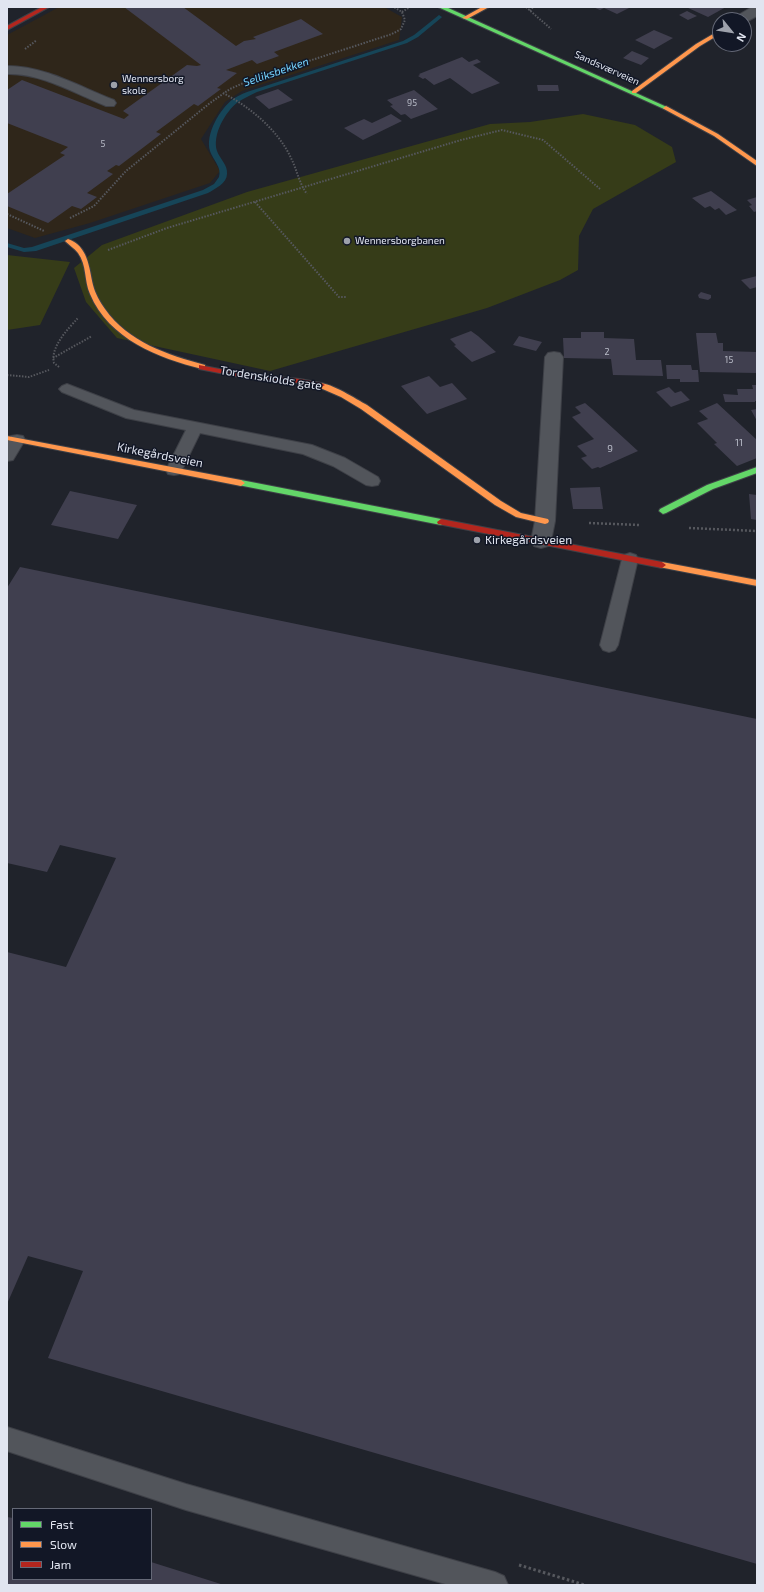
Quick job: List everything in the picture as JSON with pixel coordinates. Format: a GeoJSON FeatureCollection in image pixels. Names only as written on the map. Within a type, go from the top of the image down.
{"type":"FeatureCollection","features":[{"type":"Feature","properties":{"kind":"street"},"geometry":{"type":"LineString","coordinates":[[7,28],[46,7]]}},
{"type":"Feature","properties":{"kind":"street","name":"Sandsværveien"},"geometry":{"type":"LineString","coordinates":[[442,7],[634,92],[700,126],[732,145],[757,164]]}},
{"type":"Feature","properties":{"kind":"street"},"geometry":{"type":"LineString","coordinates":[[465,18],[486,7]]}},
{"type":"Feature","properties":{"kind":"street"},"geometry":{"type":"LineString","coordinates":[[634,92],[698,45],[712,37]]}},
{"type":"Feature","properties":{"kind":"street"},"geometry":{"type":"LineString","coordinates":[[68,241],[82,250],[86,259]]}},
{"type":"Feature","properties":{"kind":"street","name":"Tordenskiolds gate"},"geometry":{"type":"LineString","coordinates":[[86,259],[95,301],[113,324],[143,344],[195,365],[243,376],[308,382],[337,390],[370,410],[498,503],[519,515],[545,521]]}},
{"type":"Feature","properties":{"kind":"street"},"geometry":{"type":"LineString","coordinates":[[541,541],[545,521],[554,357]]}},
{"type":"Feature","properties":{"kind":"street","name":"Kirkegårdsveien"},"geometry":{"type":"LineString","coordinates":[[12,439],[757,583]]}},
{"type":"Feature","properties":{"kind":"street"},"geometry":{"type":"LineString","coordinates":[[663,511],[710,487],[757,470]]}},
{"type":"Feature","properties":{"kind":"lane"},"geometry":{"type":"LineString","coordinates":[[7,70],[29,72],[43,76],[110,103]]}},
{"type":"Feature","properties":{"kind":"lane"},"geometry":{"type":"LineString","coordinates":[[66,389],[131,414],[306,449],[339,462],[372,481]]}},
{"type":"Feature","properties":{"kind":"lane"},"geometry":{"type":"LineString","coordinates":[[174,470],[195,427]]}},
{"type":"Feature","properties":{"kind":"lane"},"geometry":{"type":"LineString","coordinates":[[7,456],[12,439]]}},
{"type":"Feature","properties":{"kind":"lane"},"geometry":{"type":"LineString","coordinates":[[609,645],[630,559]]}},
{"type":"Feature","properties":{"kind":"lane"},"geometry":{"type":"LineString","coordinates":[[7,1439],[186,1497],[495,1585]]}},
{"type":"Feature","properties":{"kind":"path"},"geometry":{"type":"LineString","coordinates":[[66,220],[94,206],[126,171],[223,93],[250,80],[392,34],[404,24],[406,20],[402,12],[394,7]]}},
{"type":"Feature","properties":{"kind":"path"},"geometry":{"type":"LineString","coordinates":[[402,12],[410,7]]}},
{"type":"Feature","properties":{"kind":"path"},"geometry":{"type":"LineString","coordinates":[[530,10],[533,7]]}},
{"type":"Feature","properties":{"kind":"path"},"geometry":{"type":"LineString","coordinates":[[223,93],[241,103],[259,119],[288,152],[298,174],[302,188],[307,194]]}},
{"type":"Feature","properties":{"kind":"path"},"geometry":{"type":"LineString","coordinates":[[86,259],[168,228],[461,140],[502,130],[543,140],[600,189]]}},
{"type":"Feature","properties":{"kind":"path"},"geometry":{"type":"LineString","coordinates":[[255,202],[339,297],[346,297]]}},
{"type":"Feature","properties":{"kind":"path"},"geometry":{"type":"LineString","coordinates":[[7,214],[48,233]]}},
{"type":"Feature","properties":{"kind":"path"},"geometry":{"type":"LineString","coordinates":[[42,230],[48,228]]}},
{"type":"Feature","properties":{"kind":"path"},"geometry":{"type":"LineString","coordinates":[[66,389],[66,374],[54,363],[53,359],[58,343],[95,301]]}},
{"type":"Feature","properties":{"kind":"path"},"geometry":{"type":"LineString","coordinates":[[53,359],[113,324]]}},
{"type":"Feature","properties":{"kind":"path"},"geometry":{"type":"LineString","coordinates":[[7,375],[22,378],[32,377],[57,366]]}},
{"type":"Feature","properties":{"kind":"shaded area"},"geometry":{"type":"Polygon","coordinates":[[[59,7],[384,7],[402,17],[399,40],[242,91],[225,102],[201,139],[220,171],[210,183],[90,223],[35,238],[7,228],[7,35],[59,7]]]}},
{"type":"Feature","properties":{"kind":"green space","name":"Wennersborgbanen"},"geometry":{"type":"Polygon","coordinates":[[[583,114],[635,125],[672,147],[676,162],[593,209],[579,236],[578,270],[560,280],[487,308],[270,371],[117,338],[86,302],[74,268],[102,245],[247,192],[490,124],[530,122],[583,114]]]}},
{"type":"Feature","properties":{"kind":"green space"},"geometry":{"type":"Polygon","coordinates":[[[7,255],[70,262],[40,325],[7,330],[7,255]]]}},
{"type":"Feature","properties":{"kind":"building","name":"Wennersborg skole"},"geometry":{"type":"Polygon","coordinates":[[[124,7],[183,7],[236,46],[244,41],[256,39],[253,37],[301,19],[323,34],[274,52],[279,56],[257,64],[252,60],[226,70],[237,73],[217,88],[221,89],[198,106],[194,104],[156,132],[161,134],[119,166],[116,165],[107,171],[113,174],[87,193],[97,197],[81,209],[72,206],[48,223],[7,206],[7,194],[65,155],[60,153],[68,147],[7,123],[7,90],[22,80],[124,119],[129,115],[123,111],[187,65],[201,65],[124,7]]]}},
{"type":"Feature","properties":{"kind":"building"},"geometry":{"type":"Polygon","coordinates":[[[593,7],[631,7],[617,14],[604,8],[600,10],[593,7]]]}},
{"type":"Feature","properties":{"kind":"building"},"geometry":{"type":"Polygon","coordinates":[[[686,7],[726,7],[717,12],[712,12],[712,15],[708,17],[686,7]]]}},
{"type":"Feature","properties":{"kind":"building"},"geometry":{"type":"Polygon","coordinates":[[[687,11],[697,16],[688,20],[679,15],[687,11]]]}},
{"type":"Feature","properties":{"kind":"building"},"geometry":{"type":"Polygon","coordinates":[[[654,30],[673,38],[654,49],[635,40],[654,30]]]}},
{"type":"Feature","properties":{"kind":"building"},"geometry":{"type":"Polygon","coordinates":[[[632,51],[649,58],[641,65],[623,58],[632,51]]]}},
{"type":"Feature","properties":{"kind":"building"},"geometry":{"type":"Polygon","coordinates":[[[462,57],[469,62],[477,59],[481,62],[473,65],[500,83],[472,94],[450,78],[434,85],[425,78],[423,79],[418,76],[420,75],[419,74],[462,57]]]}},
{"type":"Feature","properties":{"kind":"building"},"geometry":{"type":"Polygon","coordinates":[[[537,85],[558,85],[559,91],[538,91],[537,85]]]}},
{"type":"Feature","properties":{"kind":"building"},"geometry":{"type":"Polygon","coordinates":[[[278,89],[293,100],[269,109],[255,97],[278,89]]]}},
{"type":"Feature","properties":{"kind":"building"},"geometry":{"type":"Polygon","coordinates":[[[414,90],[438,109],[411,119],[405,114],[401,115],[390,106],[393,105],[387,100],[414,90]]]}},
{"type":"Feature","properties":{"kind":"building"},"geometry":{"type":"Polygon","coordinates":[[[391,114],[402,121],[363,140],[344,128],[364,119],[372,123],[391,114]]]}},
{"type":"Feature","properties":{"kind":"building"},"geometry":{"type":"Polygon","coordinates":[[[711,191],[737,210],[726,215],[719,208],[715,210],[710,206],[705,208],[692,198],[711,191]]]}},
{"type":"Feature","properties":{"kind":"building"},"geometry":{"type":"Polygon","coordinates":[[[757,197],[757,211],[754,212],[749,206],[752,205],[747,200],[757,197]]]}},
{"type":"Feature","properties":{"kind":"building"},"geometry":{"type":"Polygon","coordinates":[[[757,276],[757,287],[750,289],[741,280],[757,276]]]}},
{"type":"Feature","properties":{"kind":"building"},"geometry":{"type":"Polygon","coordinates":[[[701,292],[711,295],[711,298],[708,300],[699,298],[698,295],[701,292]]]}},
{"type":"Feature","properties":{"kind":"building"},"geometry":{"type":"Polygon","coordinates":[[[471,331],[496,352],[472,362],[454,346],[456,345],[450,339],[471,331]]]}},
{"type":"Feature","properties":{"kind":"building"},"geometry":{"type":"Polygon","coordinates":[[[581,332],[604,332],[604,338],[634,339],[636,360],[661,360],[663,376],[613,375],[611,359],[564,358],[563,338],[581,338],[581,332]]]}},
{"type":"Feature","properties":{"kind":"building"},"geometry":{"type":"Polygon","coordinates":[[[696,333],[716,333],[718,343],[723,343],[723,351],[757,352],[757,373],[700,372],[696,333]]]}},
{"type":"Feature","properties":{"kind":"building"},"geometry":{"type":"Polygon","coordinates":[[[519,336],[542,342],[536,351],[513,345],[519,336]]]}},
{"type":"Feature","properties":{"kind":"building"},"geometry":{"type":"Polygon","coordinates":[[[666,365],[691,365],[692,370],[698,370],[699,382],[680,382],[680,379],[667,379],[666,365]]]}},
{"type":"Feature","properties":{"kind":"building"},"geometry":{"type":"Polygon","coordinates":[[[429,376],[440,387],[452,383],[467,399],[427,414],[401,386],[429,376]]]}},
{"type":"Feature","properties":{"kind":"building"},"geometry":{"type":"Polygon","coordinates":[[[752,385],[757,385],[757,401],[725,402],[723,394],[738,395],[737,389],[753,389],[752,385]]]}},
{"type":"Feature","properties":{"kind":"building"},"geometry":{"type":"Polygon","coordinates":[[[669,387],[675,393],[681,391],[690,400],[671,407],[656,392],[669,387]]]}},
{"type":"Feature","properties":{"kind":"building"},"geometry":{"type":"Polygon","coordinates":[[[585,403],[638,451],[600,468],[598,467],[592,469],[581,458],[587,456],[577,446],[594,439],[572,417],[581,413],[575,407],[585,403]]]}},
{"type":"Feature","properties":{"kind":"building"},"geometry":{"type":"Polygon","coordinates":[[[717,403],[757,440],[757,458],[737,466],[714,444],[717,443],[697,423],[708,419],[699,411],[717,403]]]}},
{"type":"Feature","properties":{"kind":"building"},"geometry":{"type":"Polygon","coordinates":[[[757,409],[757,421],[751,410],[757,409]]]}},
{"type":"Feature","properties":{"kind":"building"},"geometry":{"type":"Polygon","coordinates":[[[600,487],[603,509],[573,509],[570,488],[600,487]]]}},
{"type":"Feature","properties":{"kind":"building"},"geometry":{"type":"Polygon","coordinates":[[[70,491],[137,505],[118,539],[51,525],[70,491]]]}},
{"type":"Feature","properties":{"kind":"building"},"geometry":{"type":"Polygon","coordinates":[[[749,494],[757,495],[757,520],[751,519],[749,494]]]}},
{"type":"Feature","properties":{"kind":"building"},"geometry":{"type":"Polygon","coordinates":[[[20,567],[757,719],[757,1564],[48,1358],[83,1271],[28,1256],[7,1304],[7,952],[66,967],[116,858],[60,845],[47,872],[7,863],[7,588],[20,567]]]}},
{"type":"Feature","properties":{"kind":"building"},"geometry":{"type":"Polygon","coordinates":[[[7,1517],[12,1518],[12,1580],[152,1580],[152,1562],[224,1585],[7,1585],[7,1517]]]}},
{"type":"Feature","properties":{"kind":"waterway","name":"Selliksbekken"},"geometry":{"type":"LineString","coordinates":[[7,245],[24,250],[33,249],[206,192],[216,185],[224,174],[214,152],[213,140],[218,125],[226,111],[236,100],[255,91],[405,42],[416,36],[439,17]]}},
{"type":"Feature","properties":{"kind":"traffic: fast"},"geometry":{"type":"LineString","coordinates":[[441,7],[666,108]]}},
{"type":"Feature","properties":{"kind":"traffic: fast"},"geometry":{"type":"LineString","coordinates":[[663,511],[710,487],[757,470]]}},
{"type":"Feature","properties":{"kind":"traffic: fast"},"geometry":{"type":"LineString","coordinates":[[241,483],[441,522]]}},
{"type":"Feature","properties":{"kind":"traffic: slow"},"geometry":{"type":"LineString","coordinates":[[465,18],[486,7]]}},
{"type":"Feature","properties":{"kind":"traffic: slow"},"geometry":{"type":"LineString","coordinates":[[634,92],[698,45],[712,37]]}},
{"type":"Feature","properties":{"kind":"traffic: slow"},"geometry":{"type":"LineString","coordinates":[[666,108],[716,135],[757,164]]}},
{"type":"Feature","properties":{"kind":"traffic: slow"},"geometry":{"type":"LineString","coordinates":[[68,241],[76,247],[85,259],[93,294],[101,309],[111,322],[124,333],[154,350],[170,357],[202,367]]}},
{"type":"Feature","properties":{"kind":"traffic: slow"},"geometry":{"type":"LineString","coordinates":[[321,385],[344,395],[364,407],[498,503],[519,515],[545,521]]}},
{"type":"Feature","properties":{"kind":"traffic: slow"},"geometry":{"type":"LineString","coordinates":[[7,438],[241,483]]}},
{"type":"Feature","properties":{"kind":"traffic: slow"},"geometry":{"type":"LineString","coordinates":[[662,565],[757,583]]}},
{"type":"Feature","properties":{"kind":"traffic: jam"},"geometry":{"type":"LineString","coordinates":[[7,28],[46,7]]}},
{"type":"Feature","properties":{"kind":"traffic: jam"},"geometry":{"type":"LineString","coordinates":[[202,367],[245,376],[300,381],[321,385]]}},
{"type":"Feature","properties":{"kind":"traffic: jam"},"geometry":{"type":"LineString","coordinates":[[441,522],[662,565]]}},
{"type":"Feature","properties":{"kind":"place","name":"Wennersborg skole"},"geometry":{"type":"Point","coordinates":[114,85]}},
{"type":"Feature","properties":{"kind":"place","name":"Wennersborgbanen"},"geometry":{"type":"Point","coordinates":[347,241]}},
{"type":"Feature","properties":{"kind":"place","name":"Kirkegårdsveien"},"geometry":{"type":"Point","coordinates":[477,540]}}]}
